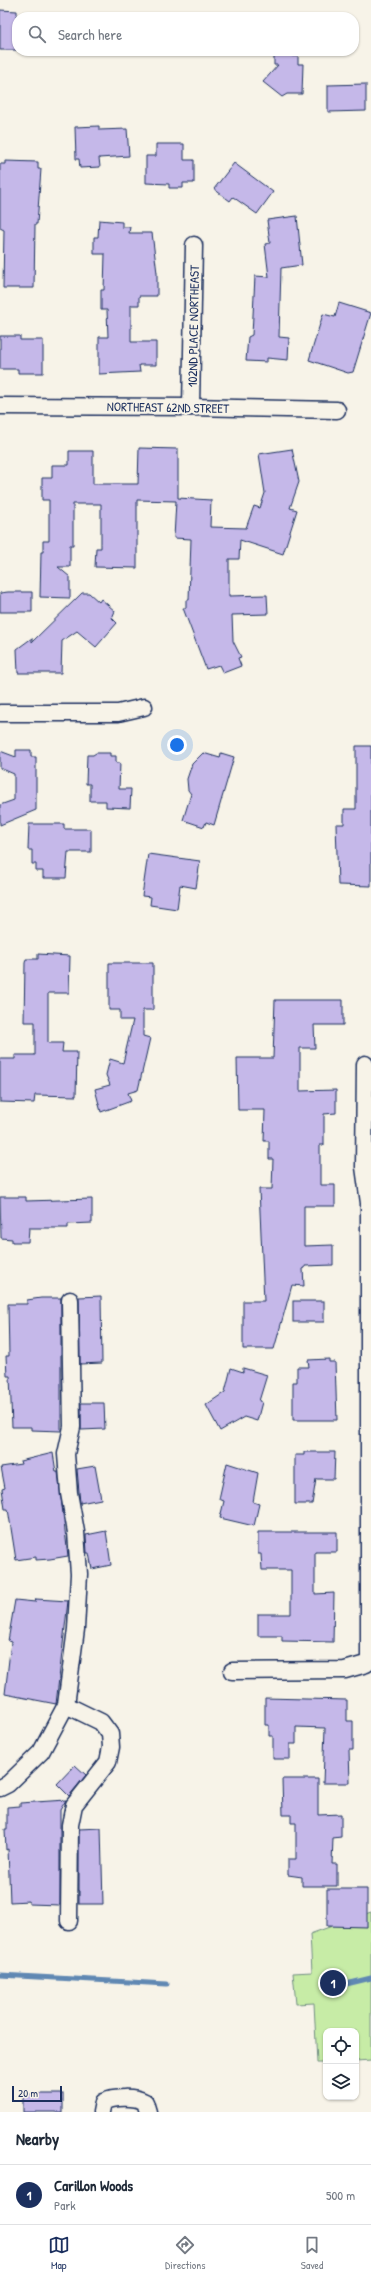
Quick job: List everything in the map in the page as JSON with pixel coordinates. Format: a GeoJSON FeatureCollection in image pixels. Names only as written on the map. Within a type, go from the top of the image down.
{"type":"FeatureCollection","features":[{"type":"Feature","properties":{"kind":"street","name":"102ND PLACE NORTHEAST"},"geometry":{"type":"LineString","coordinates":[[191,407],[194,245]]}},
{"type":"Feature","properties":{"kind":"street","name":"NORTHEAST 62ND STREET"},"geometry":{"type":"LineString","coordinates":[[0,406],[191,407],[337,410]]}},
{"type":"Feature","properties":{"kind":"street"},"geometry":{"type":"LineString","coordinates":[[0,713],[118,713],[144,707]]}},
{"type":"Feature","properties":{"kind":"street"},"geometry":{"type":"LineString","coordinates":[[232,1671],[344,1670],[366,1664],[370,1660],[369,1188],[364,1167],[365,1064]]}},
{"type":"Feature","properties":{"kind":"street"},"geometry":{"type":"LineString","coordinates":[[0,1788],[8,1784],[41,1752],[66,1705],[76,1629],[79,1574],[76,1532],[69,1493],[66,1454],[72,1427],[70,1300]]}},
{"type":"Feature","properties":{"kind":"street"},"geometry":{"type":"LineString","coordinates":[[66,1705],[101,1722],[110,1734],[111,1747],[108,1762],[74,1805],[70,1825],[69,1921]]}},
{"type":"Feature","properties":{"kind":"street"},"geometry":{"type":"LineString","coordinates":[[101,2112],[103,2102],[111,2099],[140,2099],[145,2102],[148,2112]]}},
{"type":"Feature","properties":{"kind":"green space"},"geometry":{"type":"Polygon","coordinates":[[[371,1912],[371,2060],[359,2061],[359,2028],[323,2028],[323,2063],[317,2063],[314,2003],[296,2004],[293,1973],[312,1972],[310,1934],[371,1912]]]}},
{"type":"Feature","properties":{"kind":"building"},"geometry":{"type":"Polygon","coordinates":[[[0,10],[17,11],[12,12],[12,50],[0,50],[0,10]]]}},
{"type":"Feature","properties":{"kind":"building"},"geometry":{"type":"Polygon","coordinates":[[[274,56],[298,56],[298,64],[303,64],[302,94],[287,94],[282,97],[263,82],[278,65],[274,65],[274,56]]]}},
{"type":"Feature","properties":{"kind":"building"},"geometry":{"type":"Polygon","coordinates":[[[366,84],[366,111],[328,112],[328,85],[366,84]]]}},
{"type":"Feature","properties":{"kind":"building"},"geometry":{"type":"Polygon","coordinates":[[[99,126],[99,130],[127,129],[129,156],[99,158],[100,167],[80,168],[79,159],[76,159],[75,127],[99,126]]]}},
{"type":"Feature","properties":{"kind":"building"},"geometry":{"type":"Polygon","coordinates":[[[156,144],[184,144],[184,160],[194,160],[194,183],[183,183],[183,188],[169,188],[169,184],[146,183],[146,156],[156,156],[156,144]]]}},
{"type":"Feature","properties":{"kind":"building"},"geometry":{"type":"Polygon","coordinates":[[[5,161],[38,162],[38,169],[41,169],[37,224],[35,224],[34,288],[3,288],[4,230],[0,228],[0,164],[5,164],[5,161]]]}},
{"type":"Feature","properties":{"kind":"building"},"geometry":{"type":"Polygon","coordinates":[[[234,163],[273,192],[257,214],[233,197],[230,201],[214,189],[234,163]]]}},
{"type":"Feature","properties":{"kind":"building"},"geometry":{"type":"Polygon","coordinates":[[[297,216],[302,265],[281,268],[279,337],[289,338],[288,360],[267,358],[267,362],[246,361],[248,337],[252,335],[255,276],[269,277],[265,244],[270,243],[267,220],[297,216]]]}},
{"type":"Feature","properties":{"kind":"building"},"geometry":{"type":"Polygon","coordinates":[[[99,220],[122,222],[122,227],[130,227],[129,233],[152,233],[157,273],[157,296],[139,296],[139,305],[131,305],[131,342],[156,342],[156,365],[139,365],[140,372],[99,374],[99,337],[108,337],[107,310],[101,310],[101,290],[104,290],[105,254],[94,254],[94,237],[98,237],[99,220]]]}},
{"type":"Feature","properties":{"kind":"building"},"geometry":{"type":"Polygon","coordinates":[[[339,303],[371,313],[353,372],[348,373],[309,360],[323,314],[335,317],[339,303]]]}},
{"type":"Feature","properties":{"kind":"building"},"geometry":{"type":"Polygon","coordinates":[[[0,336],[20,336],[20,340],[43,340],[43,373],[18,373],[18,369],[0,369],[0,336]]]}},
{"type":"Feature","properties":{"kind":"building"},"geometry":{"type":"Polygon","coordinates":[[[139,448],[178,449],[178,498],[211,500],[210,527],[246,528],[254,506],[260,508],[265,493],[259,454],[292,449],[299,482],[290,508],[297,510],[283,554],[240,540],[239,559],[229,559],[229,596],[267,595],[268,614],[232,615],[233,641],[241,657],[238,658],[241,666],[223,673],[219,665],[206,669],[183,608],[186,608],[186,600],[189,600],[191,539],[174,538],[176,501],[137,500],[137,568],[95,567],[96,548],[101,548],[101,504],[73,504],[73,545],[70,545],[70,567],[58,567],[70,577],[70,598],[40,597],[41,552],[43,552],[43,541],[49,541],[49,500],[42,500],[42,478],[52,478],[52,465],[69,465],[69,451],[93,451],[93,484],[138,484],[139,448]]]}},
{"type":"Feature","properties":{"kind":"building"},"geometry":{"type":"Polygon","coordinates":[[[32,592],[32,612],[0,612],[0,593],[32,592]]]}},
{"type":"Feature","properties":{"kind":"building"},"geometry":{"type":"Polygon","coordinates":[[[82,593],[89,593],[99,602],[101,599],[115,611],[112,618],[117,623],[96,647],[77,631],[62,641],[61,673],[18,673],[17,649],[32,638],[32,642],[82,593]]]}},
{"type":"Feature","properties":{"kind":"building"},"geometry":{"type":"Polygon","coordinates":[[[356,746],[371,746],[371,886],[338,885],[336,824],[344,824],[344,809],[356,809],[356,746]]]}},
{"type":"Feature","properties":{"kind":"building"},"geometry":{"type":"Polygon","coordinates":[[[16,750],[31,750],[31,757],[36,757],[36,810],[0,825],[0,805],[14,800],[14,774],[0,768],[0,751],[16,757],[16,750]]]}},
{"type":"Feature","properties":{"kind":"building"},"geometry":{"type":"Polygon","coordinates":[[[96,753],[110,753],[110,756],[116,756],[116,763],[120,763],[119,789],[131,789],[130,808],[106,807],[106,801],[90,801],[90,784],[86,784],[87,755],[93,755],[96,753]]]}},
{"type":"Feature","properties":{"kind":"building"},"geometry":{"type":"Polygon","coordinates":[[[203,753],[220,758],[221,753],[234,757],[214,825],[206,822],[204,827],[183,820],[191,794],[188,790],[187,779],[192,764],[203,753]]]}},
{"type":"Feature","properties":{"kind":"building"},"geometry":{"type":"Polygon","coordinates":[[[29,824],[64,824],[64,829],[91,829],[91,852],[68,852],[66,878],[43,878],[43,871],[36,871],[36,864],[32,864],[32,850],[28,850],[29,824]]]}},
{"type":"Feature","properties":{"kind":"building"},"geometry":{"type":"Polygon","coordinates":[[[148,854],[200,861],[196,888],[180,885],[177,909],[150,905],[151,897],[142,896],[148,854]]]}},
{"type":"Feature","properties":{"kind":"building"},"geometry":{"type":"Polygon","coordinates":[[[38,954],[70,956],[69,993],[48,993],[48,1043],[63,1043],[62,1052],[77,1052],[76,1096],[35,1095],[34,1103],[0,1102],[0,1059],[15,1059],[15,1055],[35,1055],[35,1022],[24,1022],[25,963],[26,959],[38,959],[38,954]]]}},
{"type":"Feature","properties":{"kind":"building"},"geometry":{"type":"Polygon","coordinates":[[[109,963],[153,963],[153,1010],[143,1010],[143,1036],[150,1038],[138,1090],[128,1093],[131,1101],[101,1112],[95,1089],[110,1085],[106,1075],[110,1059],[123,1063],[133,1020],[120,1020],[120,1010],[109,1010],[109,963]]]}},
{"type":"Feature","properties":{"kind":"building"},"geometry":{"type":"Polygon","coordinates":[[[275,1000],[343,1000],[343,1025],[314,1025],[315,1048],[300,1048],[300,1091],[336,1090],[336,1113],[324,1114],[324,1145],[320,1145],[320,1185],[335,1185],[335,1206],[304,1206],[304,1246],[333,1245],[333,1265],[305,1266],[303,1269],[304,1286],[292,1285],[274,1349],[243,1349],[243,1301],[264,1301],[259,1189],[272,1189],[273,1159],[269,1159],[269,1141],[264,1141],[265,1110],[238,1110],[237,1058],[273,1058],[275,1000]]]}},
{"type":"Feature","properties":{"kind":"building"},"geometry":{"type":"Polygon","coordinates":[[[0,1197],[26,1197],[26,1201],[92,1199],[92,1223],[68,1224],[68,1228],[29,1228],[28,1242],[12,1242],[12,1239],[1,1238],[0,1197]]]}},
{"type":"Feature","properties":{"kind":"building"},"geometry":{"type":"Polygon","coordinates":[[[101,1296],[102,1363],[80,1364],[79,1297],[101,1296]]]}},
{"type":"Feature","properties":{"kind":"building"},"geometry":{"type":"Polygon","coordinates":[[[61,1298],[61,1431],[31,1430],[31,1427],[12,1427],[10,1376],[7,1376],[6,1356],[9,1356],[8,1304],[27,1304],[27,1300],[61,1298]]]}},
{"type":"Feature","properties":{"kind":"building"},"geometry":{"type":"Polygon","coordinates":[[[293,1301],[324,1301],[324,1322],[293,1322],[293,1301]]]}},
{"type":"Feature","properties":{"kind":"building"},"geometry":{"type":"Polygon","coordinates":[[[329,1359],[329,1362],[335,1362],[337,1420],[293,1420],[293,1382],[297,1382],[297,1367],[309,1367],[308,1360],[329,1359]]]}},
{"type":"Feature","properties":{"kind":"building"},"geometry":{"type":"Polygon","coordinates":[[[231,1368],[243,1372],[243,1368],[267,1375],[259,1401],[262,1402],[257,1421],[244,1417],[220,1431],[206,1405],[225,1392],[231,1368]]]}},
{"type":"Feature","properties":{"kind":"building"},"geometry":{"type":"Polygon","coordinates":[[[81,1403],[104,1403],[105,1429],[81,1430],[81,1403]]]}},
{"type":"Feature","properties":{"kind":"building"},"geometry":{"type":"Polygon","coordinates":[[[304,1452],[335,1452],[334,1479],[316,1479],[312,1504],[295,1504],[295,1455],[304,1455],[304,1452]]]}},
{"type":"Feature","properties":{"kind":"building"},"geometry":{"type":"Polygon","coordinates":[[[53,1453],[56,1472],[58,1472],[68,1556],[50,1559],[36,1560],[36,1557],[16,1560],[8,1509],[5,1509],[2,1489],[5,1488],[1,1467],[21,1464],[20,1461],[53,1453]]]}},
{"type":"Feature","properties":{"kind":"building"},"geometry":{"type":"Polygon","coordinates":[[[227,1463],[258,1473],[253,1502],[259,1504],[254,1526],[220,1518],[224,1501],[219,1499],[227,1463]]]}},
{"type":"Feature","properties":{"kind":"building"},"geometry":{"type":"Polygon","coordinates":[[[95,1466],[101,1499],[80,1503],[77,1469],[95,1466]]]}},
{"type":"Feature","properties":{"kind":"building"},"geometry":{"type":"Polygon","coordinates":[[[106,1531],[111,1565],[92,1569],[89,1553],[87,1553],[86,1535],[106,1531]]]}},
{"type":"Feature","properties":{"kind":"building"},"geometry":{"type":"Polygon","coordinates":[[[258,1532],[337,1532],[337,1552],[315,1552],[315,1594],[334,1593],[333,1642],[282,1641],[282,1636],[258,1636],[258,1614],[291,1614],[291,1570],[262,1570],[261,1554],[258,1554],[258,1532]]]}},
{"type":"Feature","properties":{"kind":"building"},"geometry":{"type":"Polygon","coordinates":[[[36,1599],[68,1601],[56,1704],[5,1694],[11,1642],[8,1641],[15,1600],[35,1602],[36,1599]]]}},
{"type":"Feature","properties":{"kind":"building"},"geometry":{"type":"Polygon","coordinates":[[[265,1698],[347,1700],[347,1721],[353,1721],[353,1750],[349,1750],[350,1783],[323,1783],[325,1728],[296,1727],[296,1744],[290,1744],[290,1759],[273,1759],[273,1736],[269,1736],[269,1725],[265,1725],[265,1698]]]}},
{"type":"Feature","properties":{"kind":"building"},"geometry":{"type":"Polygon","coordinates":[[[75,1765],[86,1775],[69,1796],[57,1784],[75,1765]]]}},
{"type":"Feature","properties":{"kind":"building"},"geometry":{"type":"Polygon","coordinates":[[[282,1779],[318,1779],[318,1815],[341,1814],[341,1837],[333,1838],[332,1864],[337,1864],[337,1886],[302,1886],[302,1877],[288,1875],[288,1859],[296,1859],[296,1823],[291,1823],[291,1815],[283,1815],[282,1779]]]}},
{"type":"Feature","properties":{"kind":"building"},"geometry":{"type":"Polygon","coordinates":[[[66,1800],[60,1810],[60,1905],[29,1904],[29,1901],[10,1902],[8,1849],[6,1850],[5,1829],[7,1829],[7,1807],[20,1806],[20,1803],[66,1800]]]}},
{"type":"Feature","properties":{"kind":"building"},"geometry":{"type":"Polygon","coordinates":[[[101,1828],[103,1904],[79,1904],[79,1829],[101,1828]]]}},
{"type":"Feature","properties":{"kind":"building"},"geometry":{"type":"Polygon","coordinates":[[[327,1889],[367,1889],[367,1927],[327,1926],[327,1889]]]}},
{"type":"Feature","properties":{"kind":"building"},"geometry":{"type":"Polygon","coordinates":[[[23,2094],[63,2094],[63,2112],[23,2112],[23,2094]]]}},
{"type":"Feature","properties":{"kind":"waterway"},"geometry":{"type":"LineString","coordinates":[[0,1975],[167,1984]]}},
{"type":"Feature","properties":{"kind":"waterway"},"geometry":{"type":"LineString","coordinates":[[326,1989],[371,1978]]}},
{"type":"Feature","properties":{"kind":"place","name":"Carillon Woods"},"geometry":{"type":"Point","coordinates":[333,1983]}}]}
